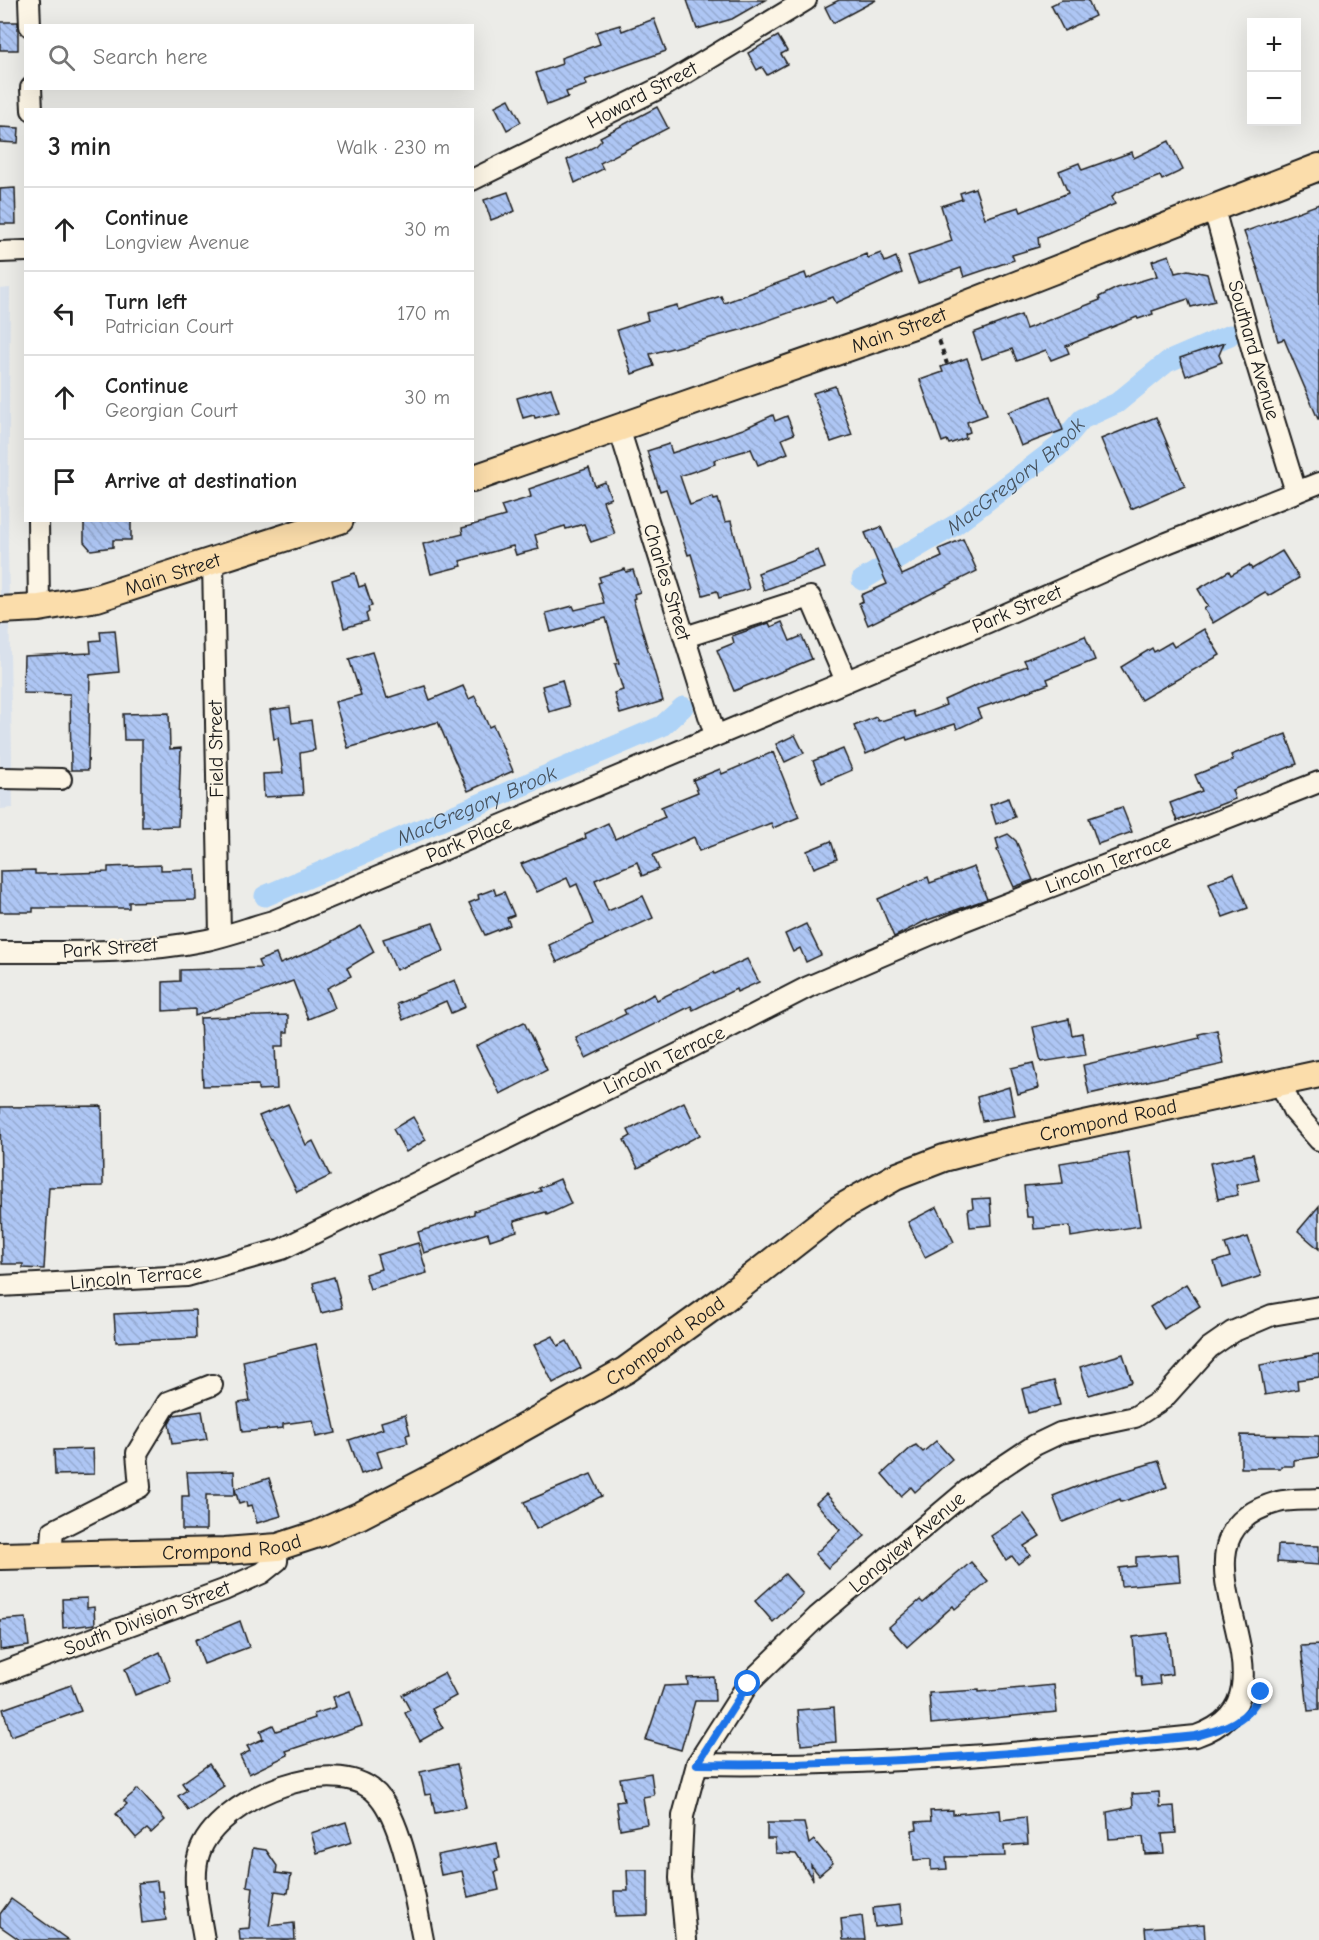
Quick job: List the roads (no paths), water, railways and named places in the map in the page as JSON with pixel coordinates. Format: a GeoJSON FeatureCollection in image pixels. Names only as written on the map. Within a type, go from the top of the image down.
{"type":"FeatureCollection","features":[{"type":"Feature","properties":{"kind":"main road","name":"Main Street"},"geometry":{"type":"LineString","coordinates":[[474,477],[916,324],[1319,168]]}},
{"type":"Feature","properties":{"kind":"main road","name":"Main Street"},"geometry":{"type":"LineString","coordinates":[[0,610],[39,608],[97,598],[162,580],[334,522]]}},
{"type":"Feature","properties":{"kind":"main road","name":"Crompond Road"},"geometry":{"type":"LineString","coordinates":[[0,1556],[225,1551],[278,1546],[318,1534],[361,1515],[626,1370],[724,1299],[839,1209],[895,1177],[944,1158],[1001,1143],[1319,1074]]}},
{"type":"Feature","properties":{"kind":"street"},"geometry":{"type":"LineString","coordinates":[[29,0],[30,24]]}},
{"type":"Feature","properties":{"kind":"street","name":"Howard Street"},"geometry":{"type":"LineString","coordinates":[[474,179],[664,86],[806,0]]}},
{"type":"Feature","properties":{"kind":"street"},"geometry":{"type":"LineString","coordinates":[[31,90],[32,108]]}},
{"type":"Feature","properties":{"kind":"street","name":"Southard Avenue"},"geometry":{"type":"LineString","coordinates":[[1214,208],[1253,352],[1296,492]]}},
{"type":"Feature","properties":{"kind":"street"},"geometry":{"type":"LineString","coordinates":[[0,252],[24,251]]}},
{"type":"Feature","properties":{"kind":"street","name":"Charles Street"},"geometry":{"type":"LineString","coordinates":[[619,428],[715,735]]}},
{"type":"Feature","properties":{"kind":"street","name":"Park Street"},"geometry":{"type":"LineString","coordinates":[[715,735],[1167,543],[1319,483]]}},
{"type":"Feature","properties":{"kind":"street"},"geometry":{"type":"LineString","coordinates":[[38,522],[39,608]]}},
{"type":"Feature","properties":{"kind":"street","name":"Field Street"},"geometry":{"type":"LineString","coordinates":[[213,561],[220,936]]}},
{"type":"Feature","properties":{"kind":"street"},"geometry":{"type":"LineString","coordinates":[[685,637],[810,597],[846,681]]}},
{"type":"Feature","properties":{"kind":"street","name":"Park Place"},"geometry":{"type":"LineString","coordinates":[[220,936],[273,921],[715,735]]}},
{"type":"Feature","properties":{"kind":"street"},"geometry":{"type":"LineString","coordinates":[[0,778],[61,779]]}},
{"type":"Feature","properties":{"kind":"street","name":"Lincoln Terrace"},"geometry":{"type":"LineString","coordinates":[[0,1286],[187,1276],[282,1249],[684,1051],[808,987],[955,924],[1319,782]]}},
{"type":"Feature","properties":{"kind":"street","name":"Park Street"},"geometry":{"type":"LineString","coordinates":[[0,952],[73,952],[146,947],[220,936]]}},
{"type":"Feature","properties":{"kind":"street"},"geometry":{"type":"LineString","coordinates":[[1280,1083],[1293,1110],[1319,1140]]}},
{"type":"Feature","properties":{"kind":"street","name":"Longview Avenue"},"geometry":{"type":"LineString","coordinates":[[686,1940],[680,1878],[682,1816],[697,1764],[748,1684],[817,1617],[969,1490],[1035,1445],[1060,1433],[1135,1417],[1163,1399],[1209,1348],[1232,1332],[1272,1315],[1319,1308]]}},
{"type":"Feature","properties":{"kind":"street"},"geometry":{"type":"LineString","coordinates":[[51,1556],[53,1531],[140,1486],[137,1453],[168,1402],[212,1385]]}},
{"type":"Feature","properties":{"kind":"street"},"geometry":{"type":"LineString","coordinates":[[1252,1615],[1232,1563],[1232,1543],[1236,1530],[1260,1508],[1280,1501],[1319,1499]]}},
{"type":"Feature","properties":{"kind":"street","name":"South Division Street"},"geometry":{"type":"LineString","coordinates":[[0,1673],[174,1610],[262,1573],[278,1561],[278,1546]]}},
{"type":"Feature","properties":{"kind":"street"},"geometry":{"type":"LineString","coordinates":[[697,1764],[775,1765],[990,1755],[1196,1736],[1225,1728],[1255,1707]]}},
{"type":"Feature","properties":{"kind":"street"},"geometry":{"type":"LineString","coordinates":[[204,1940],[197,1886],[198,1855],[210,1830],[236,1807],[275,1786],[317,1779],[356,1779],[368,1785],[382,1799],[396,1826],[423,1940]]}},
{"type":"Feature","properties":{"kind":"waterway","name":"MacGregory Brook"},"geometry":{"type":"LineString","coordinates":[[862,580],[955,525],[1059,446],[1082,419],[1117,403],[1167,362],[1230,335]]}},
{"type":"Feature","properties":{"kind":"waterway","name":"MacGregory Brook"},"geometry":{"type":"LineString","coordinates":[[265,896],[662,726],[683,707]]}}]}
